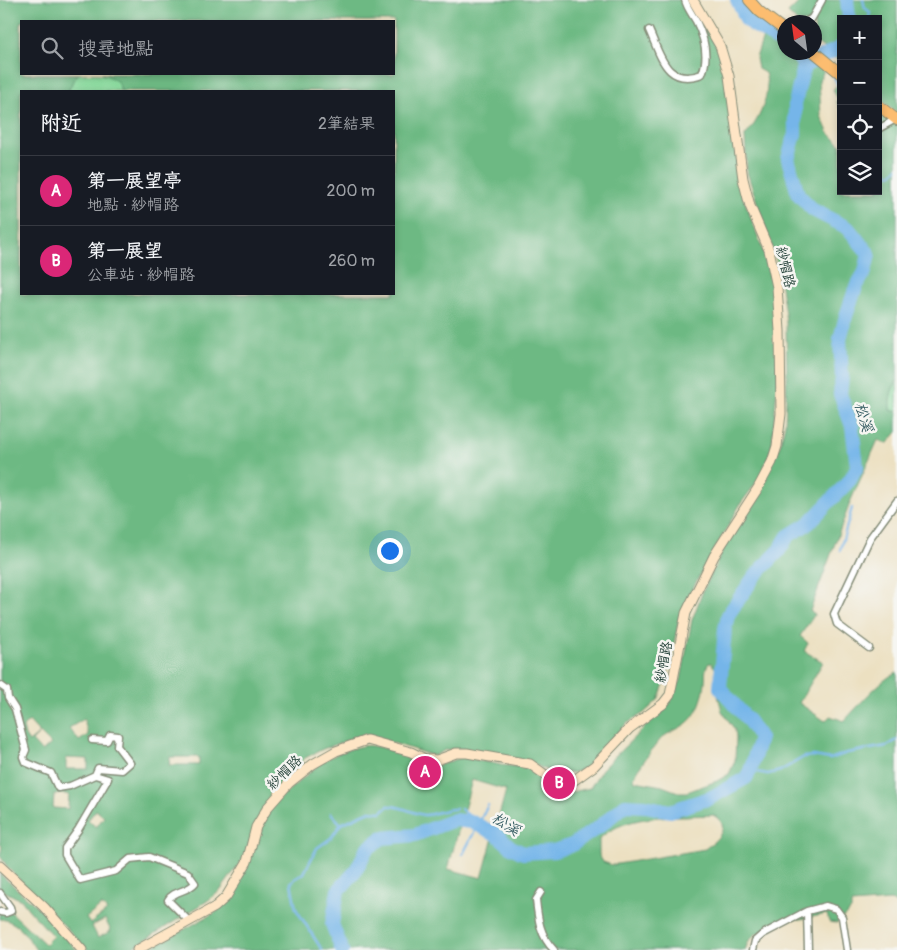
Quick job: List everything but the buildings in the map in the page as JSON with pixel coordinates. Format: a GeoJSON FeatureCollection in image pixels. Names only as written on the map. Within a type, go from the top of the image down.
{"type":"FeatureCollection","features":[{"type":"Feature","properties":{"kind":"main road"},"geometry":{"type":"LineString","coordinates":[[749,0],[759,11],[777,25]]}},
{"type":"Feature","properties":{"kind":"main road"},"geometry":{"type":"LineString","coordinates":[[822,59],[837,71]]}},
{"type":"Feature","properties":{"kind":"main road"},"geometry":{"type":"LineString","coordinates":[[879,105],[896,120]]}},
{"type":"Feature","properties":{"kind":"street"},"geometry":{"type":"LineString","coordinates":[[649,30],[667,69],[678,77],[694,77],[702,74],[705,65],[704,42],[696,22],[686,6],[686,0]]}},
{"type":"Feature","properties":{"kind":"street","name":"紗帽路"},"geometry":{"type":"LineString","coordinates":[[137,950],[215,907],[226,897],[247,862],[256,827],[268,807],[289,784],[312,764],[336,751],[358,741],[367,740],[410,752],[425,759],[437,760],[456,753],[467,753],[530,764],[551,779],[574,781],[594,766],[630,728],[663,704],[670,695],[686,613],[714,556],[758,488],[772,462],[777,446],[781,414],[780,331],[777,287],[769,250],[750,206],[745,188],[729,76],[720,46],[693,0]]}},
{"type":"Feature","properties":{"kind":"street"},"geometry":{"type":"LineString","coordinates":[[814,15],[822,0]]}},
{"type":"Feature","properties":{"kind":"street"},"geometry":{"type":"LineString","coordinates":[[882,127],[896,120]]}},
{"type":"Feature","properties":{"kind":"street"},"geometry":{"type":"LineString","coordinates":[[869,648],[837,624],[834,614],[870,538],[897,501]]}},
{"type":"Feature","properties":{"kind":"street"},"geometry":{"type":"LineString","coordinates":[[0,685],[7,690],[8,698],[15,709],[26,750],[23,757],[24,762],[51,773],[58,788],[70,786],[95,775],[108,778],[78,830],[65,848],[65,855],[80,880],[116,871],[130,859],[149,857],[188,874],[195,883],[192,887],[170,896],[168,900],[189,921]]}},
{"type":"Feature","properties":{"kind":"street"},"geometry":{"type":"LineString","coordinates":[[92,740],[107,741],[110,735],[118,736],[117,746],[130,763],[122,770],[98,768],[95,775]]}},
{"type":"Feature","properties":{"kind":"street"},"geometry":{"type":"LineString","coordinates":[[0,866],[44,907],[82,950]]}},
{"type":"Feature","properties":{"kind":"street"},"geometry":{"type":"LineString","coordinates":[[541,892],[536,900],[537,915],[541,932],[554,950]]}},
{"type":"Feature","properties":{"kind":"street"},"geometry":{"type":"LineString","coordinates":[[0,893],[11,911],[6,913],[0,912]]}},
{"type":"Feature","properties":{"kind":"street"},"geometry":{"type":"LineString","coordinates":[[753,950],[755,941],[763,934],[807,911],[826,906],[836,909],[842,917],[847,950]]}},
{"type":"Feature","properties":{"kind":"street"},"geometry":{"type":"LineString","coordinates":[[807,911],[808,950]]}},
{"type":"Feature","properties":{"kind":"green space"},"geometry":{"type":"Polygon","coordinates":[[[0,0],[690,0],[718,46],[726,77],[741,191],[764,253],[772,285],[778,374],[772,446],[760,478],[741,503],[690,593],[679,619],[667,676],[658,700],[644,713],[626,724],[586,767],[575,772],[555,774],[531,763],[458,748],[445,750],[434,756],[365,734],[323,749],[305,758],[268,801],[243,859],[220,891],[129,950],[88,950],[9,869],[0,856],[2,847],[0,843],[0,0]],[[84,719],[69,728],[79,741],[88,735],[84,719]],[[29,721],[23,727],[29,742],[40,733],[29,721]],[[40,733],[32,741],[42,752],[51,744],[40,733]],[[170,757],[169,765],[199,765],[199,757],[170,757]],[[66,758],[66,769],[88,769],[88,759],[66,758]],[[54,794],[53,808],[68,809],[69,794],[54,794]],[[96,810],[88,820],[96,827],[104,817],[96,810]],[[102,905],[86,918],[90,924],[107,911],[102,905]],[[105,919],[92,926],[98,938],[111,931],[105,919]]]}},
{"type":"Feature","properties":{"kind":"green space"},"geometry":{"type":"Polygon","coordinates":[[[801,0],[897,0],[897,113],[882,101],[882,15],[837,15],[837,59],[822,47],[822,15],[790,15],[788,13],[801,0]]]}},
{"type":"Feature","properties":{"kind":"green space"},"geometry":{"type":"Polygon","coordinates":[[[747,4],[760,21],[777,32],[777,60],[813,60],[823,69],[819,80],[821,116],[828,132],[837,141],[837,195],[882,195],[882,112],[897,125],[897,381],[890,398],[890,410],[897,412],[897,432],[887,444],[878,440],[851,500],[810,611],[815,614],[800,636],[808,643],[804,651],[823,662],[799,703],[825,721],[830,716],[844,721],[875,688],[897,672],[897,903],[890,901],[851,904],[851,910],[837,923],[829,922],[827,914],[801,919],[788,918],[754,935],[748,942],[745,950],[147,950],[216,912],[233,897],[259,829],[276,801],[323,761],[332,756],[353,748],[370,746],[398,753],[434,767],[463,757],[501,765],[530,768],[544,778],[541,784],[558,795],[590,788],[602,769],[666,709],[681,680],[692,620],[703,591],[731,534],[780,446],[785,424],[787,376],[786,321],[778,266],[747,172],[745,136],[755,123],[763,107],[767,90],[765,73],[758,69],[756,58],[763,37],[751,29],[747,4]],[[711,663],[707,665],[703,696],[695,714],[685,724],[660,740],[639,769],[634,778],[635,781],[662,786],[678,792],[687,792],[717,781],[729,774],[735,761],[735,730],[722,711],[716,688],[717,670],[711,663]],[[472,780],[448,869],[482,878],[506,790],[472,780]],[[713,815],[651,818],[628,823],[617,827],[599,839],[599,855],[603,862],[612,865],[705,849],[721,833],[722,824],[713,815]]]}},
{"type":"Feature","properties":{"kind":"green space"},"geometry":{"type":"Polygon","coordinates":[[[77,75],[110,76],[119,84],[121,90],[68,90],[77,75]]]}},
{"type":"Feature","properties":{"kind":"green space"},"geometry":{"type":"Polygon","coordinates":[[[837,85],[837,97],[833,90],[837,85]]]}},
{"type":"Feature","properties":{"kind":"green space"},"geometry":{"type":"Polygon","coordinates":[[[897,381],[897,412],[890,410],[890,398],[897,381]]]}},
{"type":"Feature","properties":{"kind":"green space"},"geometry":{"type":"Polygon","coordinates":[[[0,874],[41,910],[77,950],[36,950],[17,926],[0,919],[0,908],[12,913],[45,944],[53,936],[23,901],[0,889],[0,874]]]}},
{"type":"Feature","properties":{"kind":"waterway","name":"松溪"},"geometry":{"type":"LineString","coordinates":[[737,0],[747,21],[777,40]]}},
{"type":"Feature","properties":{"kind":"waterway"},"geometry":{"type":"LineString","coordinates":[[847,0],[849,15]]}},
{"type":"Feature","properties":{"kind":"waterway"},"geometry":{"type":"LineString","coordinates":[[863,0],[865,8],[870,12],[870,15]]}},
{"type":"Feature","properties":{"kind":"waterway"},"geometry":{"type":"LineString","coordinates":[[804,66],[837,49]]}},
{"type":"Feature","properties":{"kind":"waterway","name":"松溪"},"geometry":{"type":"LineString","coordinates":[[342,950],[332,924],[338,891],[355,872],[367,849],[382,838],[415,835],[454,820],[472,822],[496,834],[511,847],[523,853],[554,851],[572,845],[600,826],[625,805],[646,806],[670,811],[710,798],[746,778],[750,771],[760,738],[749,721],[720,688],[728,615],[754,577],[778,552],[788,536],[809,523],[850,480],[857,467],[852,426],[840,394],[842,377],[840,339],[856,287],[865,272],[869,254],[848,228],[813,210],[798,194],[788,159],[795,134],[795,103],[804,66],[800,60]]}},
{"type":"Feature","properties":{"kind":"waterway"},"geometry":{"type":"LineString","coordinates":[[837,74],[834,77],[837,83]]}},
{"type":"Feature","properties":{"kind":"waterway"},"geometry":{"type":"LineString","coordinates":[[882,172],[892,174],[897,168]]}},
{"type":"Feature","properties":{"kind":"waterway"},"geometry":{"type":"LineString","coordinates":[[840,550],[852,508]]}},
{"type":"Feature","properties":{"kind":"waterway","name":"松溪"},"geometry":{"type":"LineString","coordinates":[[750,771],[768,774],[780,771],[804,757],[814,756],[830,759],[847,753],[887,746],[897,740]]}},
{"type":"Feature","properties":{"kind":"waterway"},"geometry":{"type":"LineString","coordinates":[[463,854],[488,805]]}},
{"type":"Feature","properties":{"kind":"waterway"},"geometry":{"type":"LineString","coordinates":[[322,950],[296,909],[291,883],[304,873],[317,848],[331,838],[341,824],[370,811],[381,812],[388,806],[393,806],[424,815],[456,809]]}},
{"type":"Feature","properties":{"kind":"waterway"},"geometry":{"type":"LineString","coordinates":[[461,809],[472,822]]}},
{"type":"Feature","properties":{"kind":"waterway"},"geometry":{"type":"LineString","coordinates":[[331,813],[341,824]]}},
{"type":"Feature","properties":{"kind":"place","name":"第一展望亭"},"geometry":{"type":"Point","coordinates":[425,772]}},
{"type":"Feature","properties":{"kind":"place","name":"第一展望"},"geometry":{"type":"Point","coordinates":[559,783]}}]}
